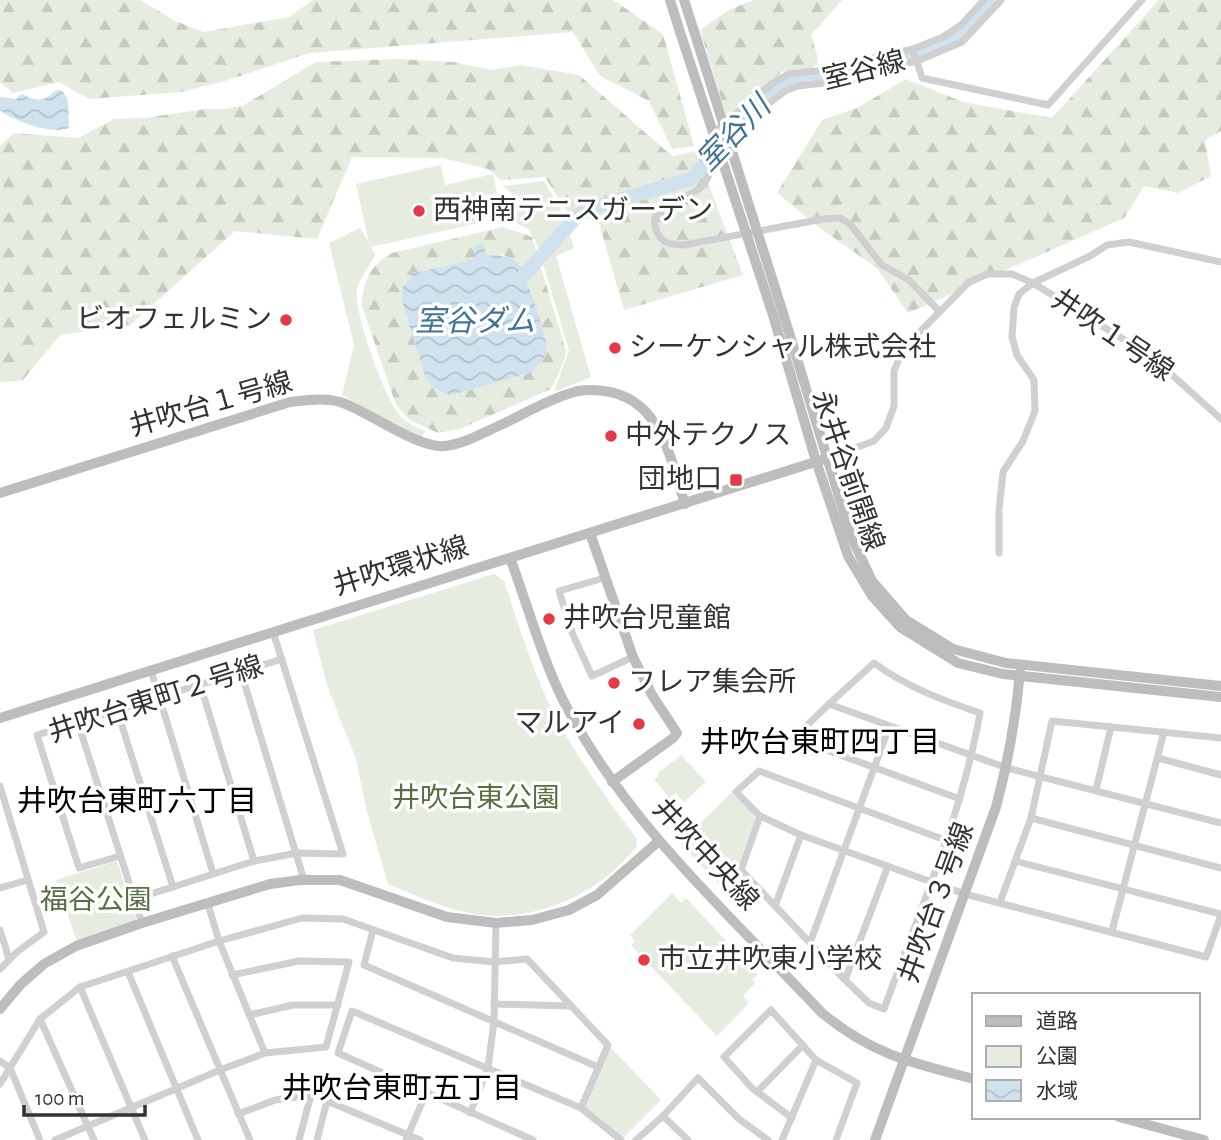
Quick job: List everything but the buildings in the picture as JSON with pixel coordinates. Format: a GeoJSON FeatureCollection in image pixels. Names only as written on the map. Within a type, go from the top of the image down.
{"type":"FeatureCollection","features":[{"type":"Feature","properties":{"kind":"street","name":"永井谷前開線"},"geometry":{"type":"LineString","coordinates":[[670,0],[828,458],[851,536],[872,581],[906,620],[953,649],[1006,663],[1221,686]]}},
{"type":"Feature","properties":{"kind":"street","name":"永井谷前開線"},"geometry":{"type":"LineString","coordinates":[[684,0],[778,314],[816,461],[848,556],[873,596],[900,627],[958,663],[1020,677],[1221,697]]}},
{"type":"Feature","properties":{"kind":"street","name":"室谷線"},"geometry":{"type":"LineString","coordinates":[[713,162],[721,144],[785,91],[797,86],[853,80],[870,71],[917,61],[913,49],[943,37],[961,25],[984,0]]}},
{"type":"Feature","properties":{"kind":"street"},"geometry":{"type":"LineString","coordinates":[[1001,0],[962,42],[917,61],[922,78],[1048,105],[1140,1]]}},
{"type":"Feature","properties":{"kind":"street"},"geometry":{"type":"LineString","coordinates":[[913,49],[863,60],[842,68],[788,74],[773,83],[719,128],[702,157],[713,162],[702,187],[662,208],[655,217],[654,228],[659,238],[671,245],[684,245],[840,218],[850,224],[882,265],[909,280],[939,311]]}},
{"type":"Feature","properties":{"kind":"street"},"geometry":{"type":"LineString","coordinates":[[999,553],[999,510],[1003,472],[1023,441],[1035,411],[1034,380],[1017,355],[1012,337],[1014,307],[1019,295],[1033,283],[1107,245],[1129,242],[1221,262]]}},
{"type":"Feature","properties":{"kind":"street","name":"井吹１号線"},"geometry":{"type":"LineString","coordinates":[[828,458],[874,442],[886,428],[894,407],[894,371],[903,349],[969,282],[987,274],[1012,274],[1033,283],[1152,357],[1221,419]]}},
{"type":"Feature","properties":{"kind":"street","name":"井吹台１号線"},"geometry":{"type":"LineString","coordinates":[[0,493],[290,402],[312,399],[340,402],[426,444],[445,447],[467,440],[568,393],[589,388],[615,392],[633,399],[651,415],[665,443],[685,504]]}},
{"type":"Feature","properties":{"kind":"street","name":"井吹環状線"},"geometry":{"type":"LineString","coordinates":[[0,718],[828,458]]}},
{"type":"Feature","properties":{"kind":"street"},"geometry":{"type":"LineString","coordinates":[[590,533],[633,657],[652,695],[677,733],[612,782]]}},
{"type":"Feature","properties":{"kind":"street","name":"井吹中央線"},"geometry":{"type":"LineString","coordinates":[[510,558],[540,646],[564,701],[612,782],[659,841],[822,1013],[845,1032],[867,1046],[904,1061],[972,1078]]}},
{"type":"Feature","properties":{"kind":"street"},"geometry":{"type":"LineString","coordinates":[[604,578],[559,591],[573,635],[592,676],[633,657]]}},
{"type":"Feature","properties":{"kind":"street"},"geometry":{"type":"LineString","coordinates":[[135,899],[254,861],[297,853],[343,854],[273,632]]}},
{"type":"Feature","properties":{"kind":"street","name":"井吹台東町２号線"},"geometry":{"type":"LineString","coordinates":[[120,856],[79,867],[37,735],[282,659]]}},
{"type":"Feature","properties":{"kind":"street"},"geometry":{"type":"LineString","coordinates":[[760,816],[741,870],[845,980],[869,1003],[884,1009],[960,799],[972,757],[980,713],[924,694],[897,680],[874,663],[794,738],[960,799]]}},
{"type":"Feature","properties":{"kind":"street","name":"井吹台３号線"},"geometry":{"type":"LineString","coordinates":[[875,1140],[996,807],[1007,768],[1017,710],[1021,664]]}},
{"type":"Feature","properties":{"kind":"street"},"geometry":{"type":"LineString","coordinates":[[151,670],[214,873]]}},
{"type":"Feature","properties":{"kind":"street"},"geometry":{"type":"LineString","coordinates":[[241,672],[304,880]]}},
{"type":"Feature","properties":{"kind":"street"},"geometry":{"type":"LineString","coordinates":[[201,684],[254,861]]}},
{"type":"Feature","properties":{"kind":"street"},"geometry":{"type":"LineString","coordinates":[[830,704],[1007,768],[1221,823]]}},
{"type":"Feature","properties":{"kind":"street"},"geometry":{"type":"LineString","coordinates":[[117,710],[173,887]]}},
{"type":"Feature","properties":{"kind":"street"},"geometry":{"type":"LineString","coordinates":[[1000,902],[1031,818],[1052,721],[1221,738]]}},
{"type":"Feature","properties":{"kind":"street"},"geometry":{"type":"LineString","coordinates":[[78,723],[142,923]]}},
{"type":"Feature","properties":{"kind":"street"},"geometry":{"type":"LineString","coordinates":[[810,943],[889,727]]}},
{"type":"Feature","properties":{"kind":"street"},"geometry":{"type":"LineString","coordinates":[[1096,790],[1111,727]]}},
{"type":"Feature","properties":{"kind":"street"},"geometry":{"type":"LineString","coordinates":[[1112,931],[1164,732]]}},
{"type":"Feature","properties":{"kind":"street"},"geometry":{"type":"LineString","coordinates":[[1158,758],[1221,775]]}},
{"type":"Feature","properties":{"kind":"street"},"geometry":{"type":"LineString","coordinates":[[945,840],[760,771],[736,792],[760,816],[801,835],[965,894],[1206,957],[1221,915],[1015,861]]}},
{"type":"Feature","properties":{"kind":"street"},"geometry":{"type":"LineString","coordinates":[[0,786],[44,932],[0,969]]}},
{"type":"Feature","properties":{"kind":"street"},"geometry":{"type":"LineString","coordinates":[[1031,818],[1221,869]]}},
{"type":"Feature","properties":{"kind":"street"},"geometry":{"type":"LineString","coordinates":[[775,906],[801,835]]}},
{"type":"Feature","properties":{"kind":"street"},"geometry":{"type":"LineString","coordinates":[[0,1009],[20,985],[44,964],[76,946],[270,884],[340,880],[447,917],[496,923],[532,920],[569,910],[597,895],[659,841]]}},
{"type":"Feature","properties":{"kind":"street"},"geometry":{"type":"LineString","coordinates":[[845,980],[888,866]]}},
{"type":"Feature","properties":{"kind":"street"},"geometry":{"type":"LineString","coordinates":[[0,888],[28,880]]}},
{"type":"Feature","properties":{"kind":"street"},"geometry":{"type":"LineString","coordinates":[[208,904],[219,941],[265,1054]]}},
{"type":"Feature","properties":{"kind":"street"},"geometry":{"type":"LineString","coordinates":[[0,1084],[40,1019],[80,987],[219,941],[302,918],[343,919],[453,958],[495,962],[527,959],[608,1045],[581,1108]]}},
{"type":"Feature","properties":{"kind":"street"},"geometry":{"type":"LineString","coordinates":[[470,1112],[488,1068],[494,1021],[496,923]]}},
{"type":"Feature","properties":{"kind":"street"},"geometry":{"type":"LineString","coordinates":[[0,930],[9,959]]}},
{"type":"Feature","properties":{"kind":"street"},"geometry":{"type":"LineString","coordinates":[[373,930],[364,965],[598,1067]]}},
{"type":"Feature","properties":{"kind":"street"},"geometry":{"type":"LineString","coordinates":[[172,956],[250,1140]]}},
{"type":"Feature","properties":{"kind":"street"},"geometry":{"type":"LineString","coordinates":[[55,1140],[220,1070],[265,1054],[326,1047],[349,962],[299,961],[233,975]]}},
{"type":"Feature","properties":{"kind":"street"},"geometry":{"type":"LineString","coordinates":[[128,972],[198,1140]]}},
{"type":"Feature","properties":{"kind":"street"},"geometry":{"type":"LineString","coordinates":[[80,987],[145,1140]]}},
{"type":"Feature","properties":{"kind":"street"},"geometry":{"type":"LineString","coordinates":[[494,1004],[569,1006]]}},
{"type":"Feature","properties":{"kind":"street"},"geometry":{"type":"LineString","coordinates":[[249,1015],[293,1005],[338,1006]]}},
{"type":"Feature","properties":{"kind":"street"},"geometry":{"type":"LineString","coordinates":[[792,1118],[757,1092],[724,1057],[771,1010],[816,1060],[857,1083],[836,1140]]}},
{"type":"Feature","properties":{"kind":"street"},"geometry":{"type":"LineString","coordinates":[[533,1140],[338,1053],[352,1011],[581,1108],[621,1140]]}},
{"type":"Feature","properties":{"kind":"street"},"geometry":{"type":"LineString","coordinates":[[40,1019],[93,1140]]}},
{"type":"Feature","properties":{"kind":"street"},"geometry":{"type":"LineString","coordinates":[[757,1092],[803,1045]]}},
{"type":"Feature","properties":{"kind":"street"},"geometry":{"type":"LineString","coordinates":[[782,1140],[816,1060]]}},
{"type":"Feature","properties":{"kind":"street"},"geometry":{"type":"LineString","coordinates":[[0,1061],[10,1068],[40,1140]]}},
{"type":"Feature","properties":{"kind":"street"},"geometry":{"type":"LineString","coordinates":[[636,1140],[698,1079],[740,1119],[768,1140]]}},
{"type":"Feature","properties":{"kind":"street"},"geometry":{"type":"LineString","coordinates":[[407,1138],[426,1093]]}},
{"type":"Feature","properties":{"kind":"street"},"geometry":{"type":"LineString","coordinates":[[238,1114],[275,1100],[311,1095],[299,1140]]}},
{"type":"Feature","properties":{"kind":"street"},"geometry":{"type":"LineString","coordinates":[[317,1140],[327,1101],[407,1138],[420,1140]]}},
{"type":"Feature","properties":{"kind":"street"},"geometry":{"type":"LineString","coordinates":[[663,1116],[688,1140]]}},
{"type":"Feature","properties":{"kind":"street"},"geometry":{"type":"LineString","coordinates":[[1126,1119],[1204,1140]]}},
{"type":"Feature","properties":{"kind":"green space"},"geometry":{"type":"Polygon","coordinates":[[[0,0],[140,0],[175,21],[204,32],[289,17],[313,0],[613,0],[663,34],[694,146],[672,149],[649,101],[600,76],[573,32],[309,53],[225,81],[181,92],[89,99],[59,82],[13,93],[0,82],[0,0]]]}},
{"type":"Feature","properties":{"kind":"green space"},"geometry":{"type":"Polygon","coordinates":[[[753,0],[842,0],[811,35],[818,58],[817,64],[812,68],[783,71],[727,118],[700,30],[729,10],[753,0]]]}},
{"type":"Feature","properties":{"kind":"green space"},"geometry":{"type":"Polygon","coordinates":[[[1159,0],[1221,0],[1221,131],[1205,140],[1211,176],[1178,193],[1144,186],[1124,218],[908,313],[877,268],[824,231],[777,193],[822,120],[857,108],[906,79],[963,102],[1052,118],[1159,0]]]}},
{"type":"Feature","properties":{"kind":"green space"},"geometry":{"type":"Polygon","coordinates":[[[397,59],[453,62],[491,70],[521,65],[579,75],[672,156],[696,151],[743,275],[624,310],[595,209],[568,213],[545,177],[501,180],[488,169],[443,158],[352,157],[317,239],[235,231],[130,325],[60,335],[22,381],[0,382],[0,146],[14,133],[78,138],[114,119],[145,118],[244,105],[316,62],[397,59]]]}},
{"type":"Feature","properties":{"kind":"green space"},"geometry":{"type":"Polygon","coordinates":[[[441,165],[445,185],[493,174],[497,193],[473,198],[479,223],[371,247],[375,255],[357,289],[360,316],[379,375],[401,417],[425,431],[421,439],[342,395],[354,345],[329,243],[360,228],[369,243],[356,184],[441,165]]]}},
{"type":"Feature","properties":{"kind":"green space"},"geometry":{"type":"Polygon","coordinates":[[[544,181],[563,213],[574,248],[556,256],[591,377],[554,392],[569,350],[537,244],[528,229],[512,221],[512,194],[503,186],[544,181]]]}},
{"type":"Feature","properties":{"kind":"green space"},"geometry":{"type":"Polygon","coordinates":[[[503,227],[532,237],[566,351],[551,389],[460,429],[438,433],[410,420],[396,405],[362,306],[369,275],[378,263],[392,253],[503,227]],[[501,254],[413,273],[402,301],[425,377],[439,391],[452,395],[529,373],[508,257],[501,254]]]}},
{"type":"Feature","properties":{"kind":"green space","name":"井吹台東公園"},"geometry":{"type":"Polygon","coordinates":[[[494,574],[504,581],[522,637],[553,713],[586,768],[637,839],[636,848],[614,871],[575,897],[541,910],[505,916],[469,913],[388,884],[367,812],[356,759],[327,685],[313,630],[494,574]]]}},
{"type":"Feature","properties":{"kind":"green space"},"geometry":{"type":"Polygon","coordinates":[[[681,755],[706,782],[684,802],[676,793],[669,798],[654,779],[681,755]]]}},
{"type":"Feature","properties":{"kind":"green space"},"geometry":{"type":"Polygon","coordinates":[[[731,793],[754,814],[755,819],[736,872],[721,886],[680,843],[731,793]]]}},
{"type":"Feature","properties":{"kind":"green space","name":"福谷公園"},"geometry":{"type":"Polygon","coordinates":[[[117,861],[137,922],[77,942],[56,880],[117,861]]]}},
{"type":"Feature","properties":{"kind":"green space"},"geometry":{"type":"Polygon","coordinates":[[[672,893],[681,903],[686,898],[758,975],[753,979],[755,983],[743,996],[749,1003],[717,1036],[631,945],[635,941],[630,935],[672,893]]]}},
{"type":"Feature","properties":{"kind":"green space"},"geometry":{"type":"Polygon","coordinates":[[[608,1045],[661,1100],[621,1140],[581,1108],[608,1045]]]}},
{"type":"Feature","properties":{"kind":"water"},"geometry":{"type":"Polygon","coordinates":[[[56,90],[62,90],[68,100],[69,128],[43,128],[24,123],[0,111],[0,97],[16,99],[22,94],[40,100],[56,90]]]}},
{"type":"Feature","properties":{"kind":"water","name":"室谷ダム"},"geometry":{"type":"Polygon","coordinates":[[[483,243],[487,256],[505,256],[521,267],[541,323],[546,352],[542,361],[529,373],[452,395],[443,393],[425,377],[402,301],[402,289],[413,273],[476,259],[473,246],[483,243]]]}},
{"type":"Feature","properties":{"kind":"waterway","name":"室谷川"},"geometry":{"type":"LineString","coordinates":[[524,275],[578,215],[605,204],[691,179],[705,164],[710,152],[743,116],[791,80],[839,74],[908,58],[952,40],[969,29],[992,0]]}},
{"type":"Feature","properties":{"kind":"place","name":"西神南テニスガーデン"},"geometry":{"type":"Point","coordinates":[419,211]}},
{"type":"Feature","properties":{"kind":"place","name":"ビオフェルミン"},"geometry":{"type":"Point","coordinates":[286,320]}},
{"type":"Feature","properties":{"kind":"place","name":"シーケンシャル株式会社"},"geometry":{"type":"Point","coordinates":[615,348]}},
{"type":"Feature","properties":{"kind":"place","name":"中外テクノス"},"geometry":{"type":"Point","coordinates":[611,436]}},
{"type":"Feature","properties":{"kind":"place","name":"団地口"},"geometry":{"type":"Point","coordinates":[736,480]}},
{"type":"Feature","properties":{"kind":"place","name":"井吹台児童館"},"geometry":{"type":"Point","coordinates":[549,619]}},
{"type":"Feature","properties":{"kind":"place","name":"フレア集会所"},"geometry":{"type":"Point","coordinates":[614,683]}},
{"type":"Feature","properties":{"kind":"place","name":"マルアイ"},"geometry":{"type":"Point","coordinates":[639,724]}},
{"type":"Feature","properties":{"kind":"place","name":"市立井吹東小学校"},"geometry":{"type":"Point","coordinates":[644,960]}},
{"type":"Feature","properties":{"kind":"district","name":"井吹台東町四丁目"},"geometry":{"type":"Point","coordinates":[820,743]}},
{"type":"Feature","properties":{"kind":"district","name":"井吹台東町六丁目"},"geometry":{"type":"Point","coordinates":[137,802]}},
{"type":"Feature","properties":{"kind":"district","name":"井吹台東町五丁目"},"geometry":{"type":"Point","coordinates":[402,1089]}}]}
